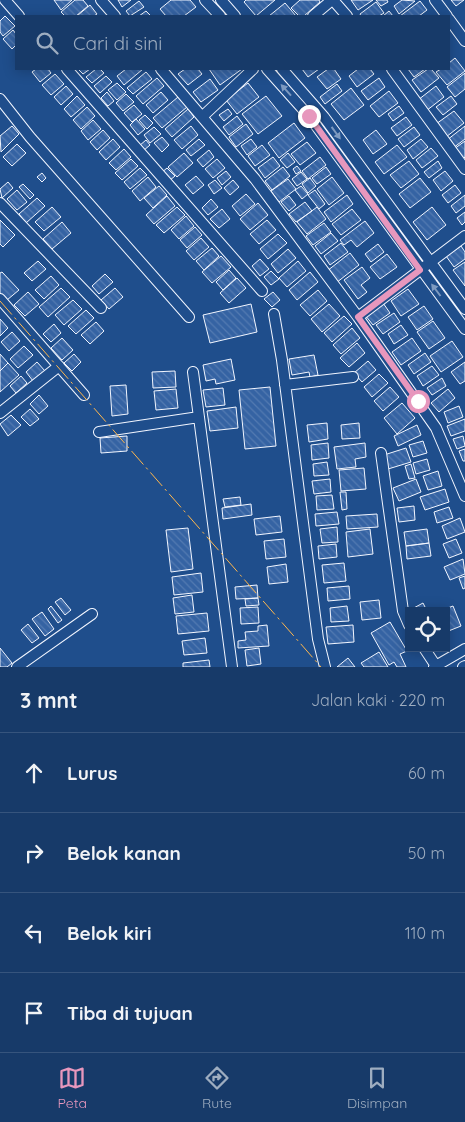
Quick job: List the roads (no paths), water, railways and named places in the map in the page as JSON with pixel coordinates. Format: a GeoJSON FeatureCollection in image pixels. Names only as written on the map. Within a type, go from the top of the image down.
{"type":"FeatureCollection","features":[{"type":"Feature","properties":{"kind":"street"},"geometry":{"type":"LineString","coordinates":[[5,0],[18,15]]}},
{"type":"Feature","properties":{"kind":"street"},"geometry":{"type":"LineString","coordinates":[[101,0],[114,15]]}},
{"type":"Feature","properties":{"kind":"street"},"geometry":{"type":"LineString","coordinates":[[205,0],[219,15]]}},
{"type":"Feature","properties":{"kind":"street"},"geometry":{"type":"LineString","coordinates":[[221,0],[234,15]]}},
{"type":"Feature","properties":{"kind":"street"},"geometry":{"type":"LineString","coordinates":[[314,15],[332,0],[346,15]]}},
{"type":"Feature","properties":{"kind":"street"},"geometry":{"type":"LineString","coordinates":[[435,0],[446,15]]}},
{"type":"Feature","properties":{"kind":"street"},"geometry":{"type":"LineString","coordinates":[[450,20],[465,41]]}},
{"type":"Feature","properties":{"kind":"street"},"geometry":{"type":"LineString","coordinates":[[68,70],[262,291]]}},
{"type":"Feature","properties":{"kind":"street"},"geometry":{"type":"LineString","coordinates":[[162,70],[255,179],[358,317],[436,428],[465,496]]}},
{"type":"Feature","properties":{"kind":"street"},"geometry":{"type":"LineString","coordinates":[[203,116],[253,70]]}},
{"type":"Feature","properties":{"kind":"street"},"geometry":{"type":"LineString","coordinates":[[268,70],[309,116],[420,270],[465,328]]}},
{"type":"Feature","properties":{"kind":"street"},"geometry":{"type":"LineString","coordinates":[[283,70],[324,116],[465,310]]}},
{"type":"Feature","properties":{"kind":"street"},"geometry":{"type":"LineString","coordinates":[[393,70],[465,169]]}},
{"type":"Feature","properties":{"kind":"street"},"geometry":{"type":"LineString","coordinates":[[0,99],[30,137],[189,317]]}},
{"type":"Feature","properties":{"kind":"street"},"geometry":{"type":"LineString","coordinates":[[355,180],[364,172]]}},
{"type":"Feature","properties":{"kind":"street"},"geometry":{"type":"LineString","coordinates":[[0,203],[101,308]]}},
{"type":"Feature","properties":{"kind":"street"},"geometry":{"type":"LineString","coordinates":[[358,317],[465,236]]}},
{"type":"Feature","properties":{"kind":"street"},"geometry":{"type":"LineString","coordinates":[[0,299],[84,396]]}},
{"type":"Feature","properties":{"kind":"street"},"geometry":{"type":"LineString","coordinates":[[274,314],[318,639],[325,667]]}},
{"type":"Feature","properties":{"kind":"street"},"geometry":{"type":"LineString","coordinates":[[2,409],[59,366]]}},
{"type":"Feature","properties":{"kind":"street"},"geometry":{"type":"LineString","coordinates":[[193,372],[232,667]]}},
{"type":"Feature","properties":{"kind":"street"},"geometry":{"type":"LineString","coordinates":[[285,385],[354,377]]}},
{"type":"Feature","properties":{"kind":"street"},"geometry":{"type":"LineString","coordinates":[[99,432],[199,417]]}},
{"type":"Feature","properties":{"kind":"street"},"geometry":{"type":"LineString","coordinates":[[381,453],[400,596],[405,616]]}},
{"type":"Feature","properties":{"kind":"street"},"geometry":{"type":"LineString","coordinates":[[17,667],[92,614]]}},
{"type":"Feature","properties":{"kind":"street"},"geometry":{"type":"LineString","coordinates":[[426,652],[435,666],[465,649]]}}]}
